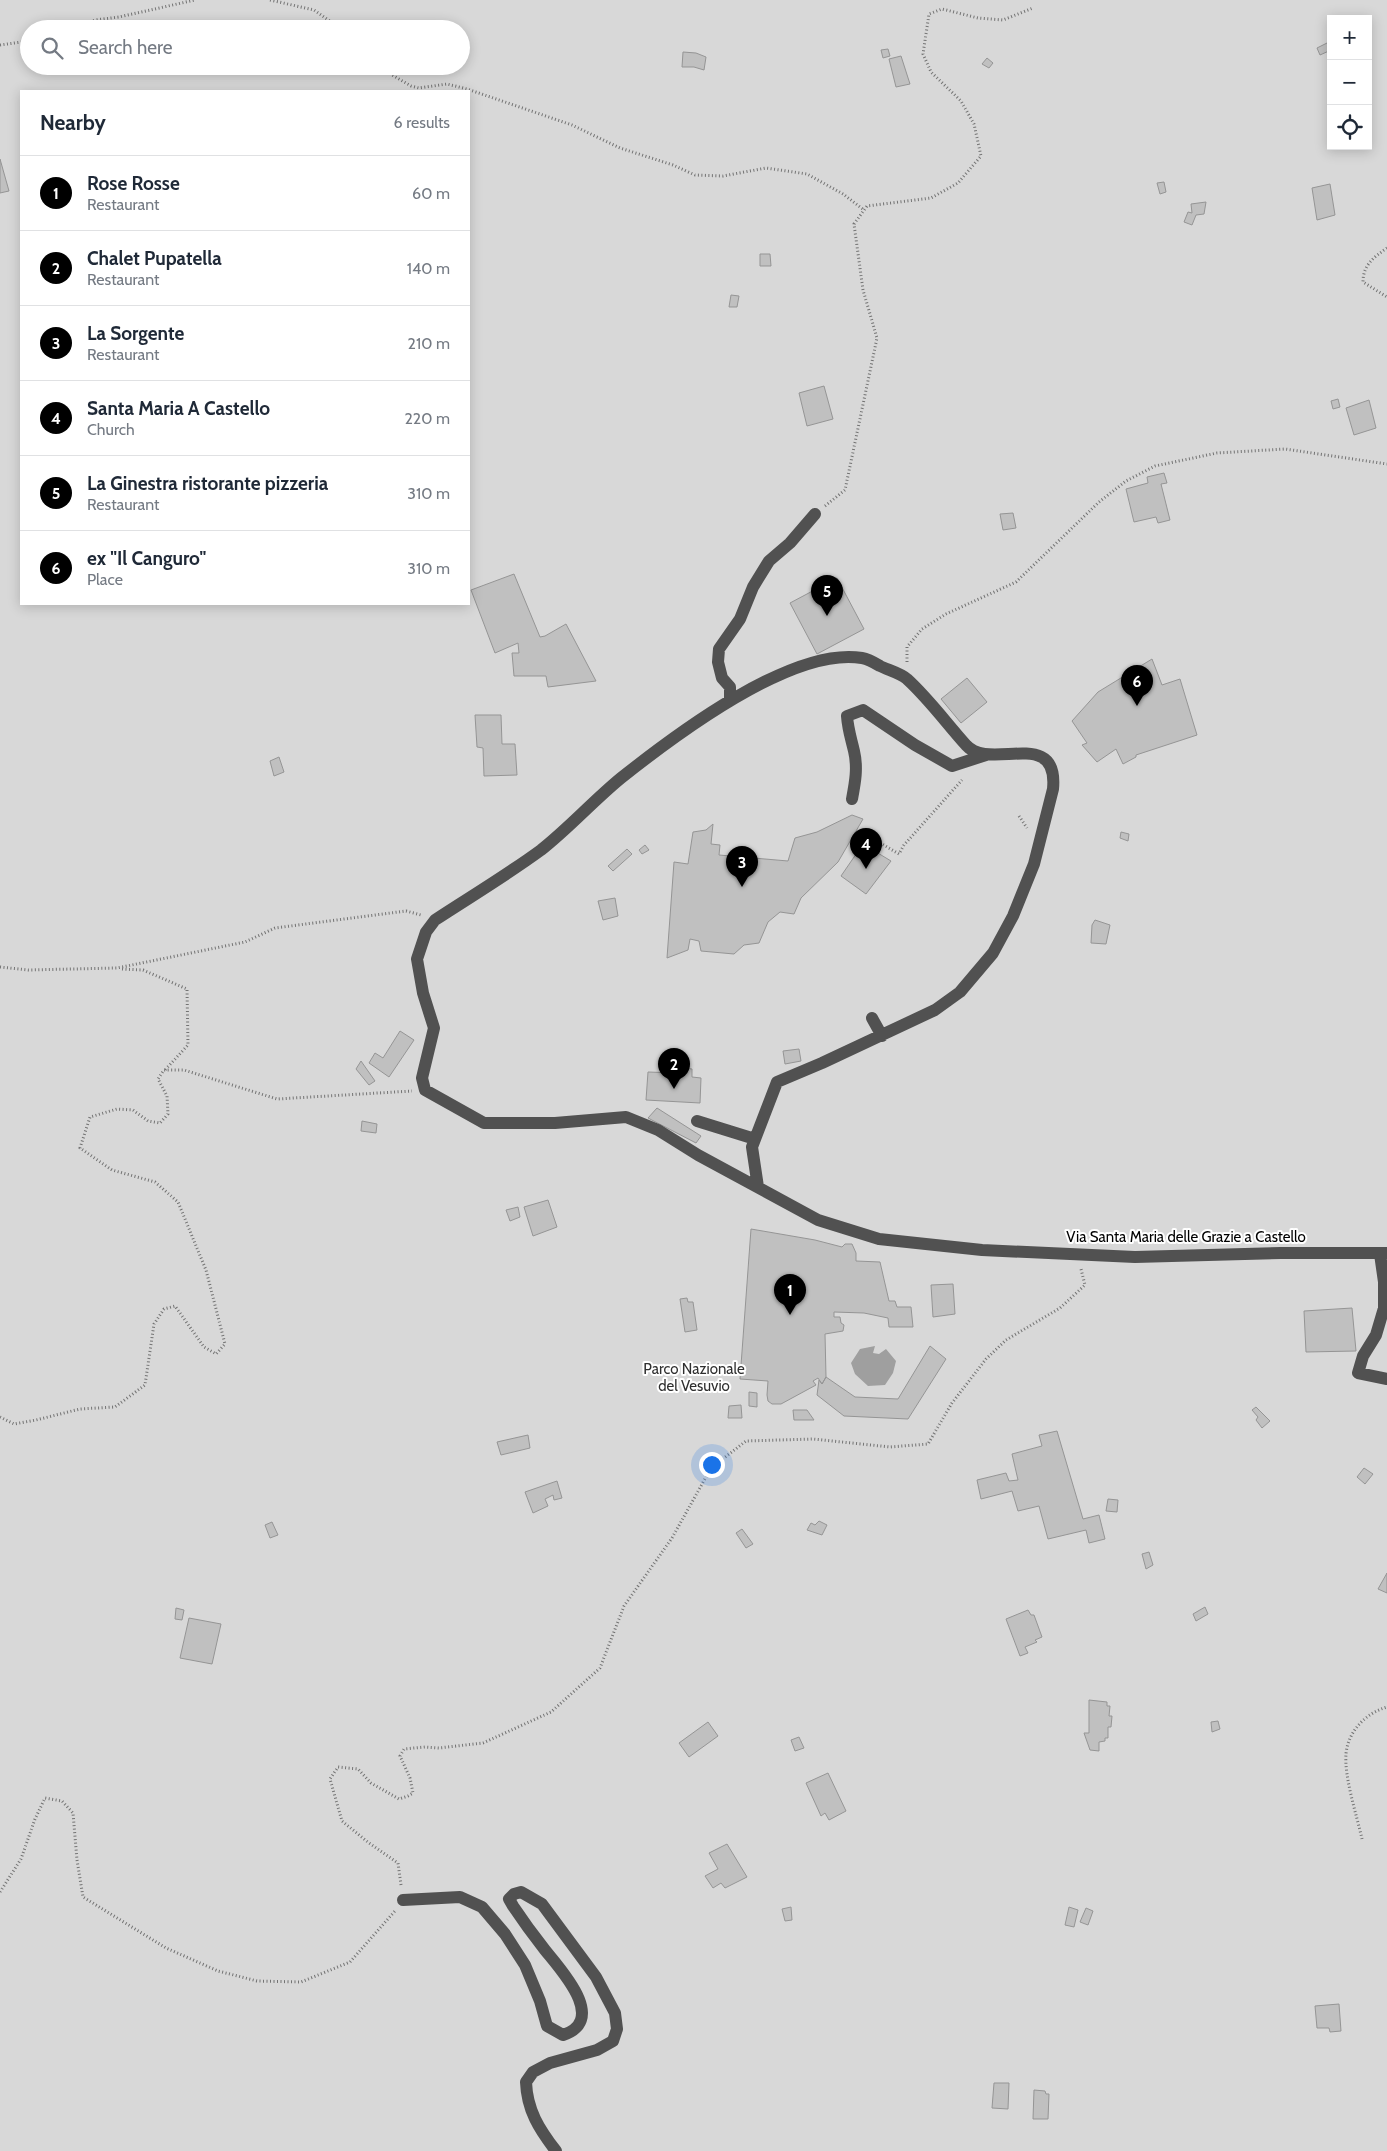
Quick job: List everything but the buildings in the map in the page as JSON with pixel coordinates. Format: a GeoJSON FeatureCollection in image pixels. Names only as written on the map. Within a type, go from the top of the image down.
{"type":"FeatureCollection","features":[{"type":"Feature","properties":{"kind":"street"},"geometry":{"type":"LineString","coordinates":[[730,701],[730,687],[722,678],[718,662],[719,648],[740,619],[753,588],[769,561],[790,543],[815,514]]}},
{"type":"Feature","properties":{"kind":"street"},"geometry":{"type":"LineString","coordinates":[[425,1090],[422,1078],[434,1028],[429,1006],[423,993],[416,959],[426,932],[436,920],[541,850],[620,779],[706,716],[730,701],[785,672],[843,657],[864,658],[906,678],[968,748],[986,755]]}},
{"type":"Feature","properties":{"kind":"street"},"geometry":{"type":"LineString","coordinates":[[758,1187],[752,1147],[777,1082],[882,1036],[934,1010],[960,992],[993,953],[1013,916],[1034,864],[1054,780],[1052,770],[1047,762],[1034,754],[986,755],[952,766],[915,745],[862,710],[847,716],[852,735],[856,775],[852,799]]}},
{"type":"Feature","properties":{"kind":"street"},"geometry":{"type":"LineString","coordinates":[[872,1018],[882,1036]]}},
{"type":"Feature","properties":{"kind":"street","name":"Via Santa Maria delle Grazie a Castello"},"geometry":{"type":"LineString","coordinates":[[425,1090],[484,1123],[555,1123],[626,1117],[658,1130],[698,1155],[818,1220],[879,1239],[982,1250],[1135,1257],[1281,1253],[1384,1253]]}},
{"type":"Feature","properties":{"kind":"street"},"geometry":{"type":"LineString","coordinates":[[698,1122],[755,1139]]}},
{"type":"Feature","properties":{"kind":"street"},"geometry":{"type":"LineString","coordinates":[[1384,1253],[1384,1308],[1376,1335],[1364,1356],[1358,1373],[1387,1379]]}},
{"type":"Feature","properties":{"kind":"street"},"geometry":{"type":"LineString","coordinates":[[404,1900],[460,1898],[482,1907],[505,1934],[525,1965],[540,2001],[547,2026],[563,2035],[573,2031],[580,2023],[581,2009],[578,1997],[570,1981],[509,1899],[514,1894],[522,1892],[542,1904],[596,1976],[615,2013],[617,2029],[613,2041],[597,2050],[550,2063],[533,2072],[526,2082],[530,2112],[542,2134],[556,2151]]}},
{"type":"Feature","properties":{"kind":"path"},"geometry":{"type":"LineString","coordinates":[[96,20],[196,0]]}},
{"type":"Feature","properties":{"kind":"path"},"geometry":{"type":"LineString","coordinates":[[270,0],[314,10],[328,20]]}},
{"type":"Feature","properties":{"kind":"path"},"geometry":{"type":"LineString","coordinates":[[815,514],[845,490],[876,338],[863,290],[854,224],[866,206],[931,198],[958,183],[981,156],[974,124],[961,101],[931,72],[923,54],[929,14],[942,9],[978,18],[1003,20],[1033,8]]}},
{"type":"Feature","properties":{"kind":"path"},"geometry":{"type":"LineString","coordinates":[[0,45],[20,42]]}},
{"type":"Feature","properties":{"kind":"path"},"geometry":{"type":"LineString","coordinates":[[392,75],[418,88],[447,84],[470,90]]}},
{"type":"Feature","properties":{"kind":"path"},"geometry":{"type":"LineString","coordinates":[[470,90],[572,125],[620,148],[695,174],[723,176],[766,168],[807,174],[843,194],[864,210]]}},
{"type":"Feature","properties":{"kind":"path"},"geometry":{"type":"LineString","coordinates":[[1387,248],[1371,260],[1363,272],[1363,282],[1387,298]]}},
{"type":"Feature","properties":{"kind":"path"},"geometry":{"type":"LineString","coordinates":[[906,678],[907,647],[922,629],[946,614],[1016,582],[1099,502],[1126,481],[1155,466],[1217,453],[1286,449],[1387,464]]}},
{"type":"Feature","properties":{"kind":"path"},"geometry":{"type":"LineString","coordinates":[[877,852],[882,844],[899,854],[904,845],[968,772]]}},
{"type":"Feature","properties":{"kind":"path"},"geometry":{"type":"LineString","coordinates":[[1019,816],[1031,833]]}},
{"type":"Feature","properties":{"kind":"path"},"geometry":{"type":"LineString","coordinates":[[117,968],[245,942],[275,928],[406,911],[436,920]]}},
{"type":"Feature","properties":{"kind":"path"},"geometry":{"type":"LineString","coordinates":[[0,967],[28,970],[117,968],[143,970],[187,989],[188,1045],[158,1079],[167,1096],[168,1114],[160,1123],[148,1121],[133,1110],[117,1109],[90,1117],[80,1148],[112,1170],[155,1182],[178,1202],[206,1270],[225,1344],[216,1354],[204,1347],[174,1306],[164,1309],[154,1324],[145,1385],[114,1407],[80,1409],[14,1424],[0,1417]]}},
{"type":"Feature","properties":{"kind":"path"},"geometry":{"type":"LineString","coordinates":[[164,1070],[184,1070],[277,1099],[425,1090]]}},
{"type":"Feature","properties":{"kind":"path"},"geometry":{"type":"LineString","coordinates":[[0,1892],[22,1859],[35,1818],[45,1798],[62,1801],[74,1813],[76,1860],[83,1897],[166,1948],[218,1971],[257,1981],[301,1982],[350,1962],[404,1900],[398,1863],[342,1821],[330,1779],[338,1767],[358,1769],[371,1783],[399,1799],[413,1793],[410,1778],[400,1756],[404,1750],[484,1742],[551,1712],[600,1668],[624,1606],[672,1538],[712,1468],[746,1441],[813,1439],[890,1447],[928,1444],[952,1403],[986,1359],[1006,1340],[1060,1308],[1085,1285],[1082,1270],[1066,1254]]}},
{"type":"Feature","properties":{"kind":"path"},"geometry":{"type":"LineString","coordinates":[[1362,1839],[1349,1780],[1346,1754],[1354,1732],[1363,1719],[1377,1710],[1387,1707]]}},
{"type":"Feature","properties":{"kind":"green space","name":"Parco Nazionale del Vesuvio"},"geometry":{"type":"Polygon","coordinates":[[[0,0],[1387,0],[1387,2151],[0,2151],[0,0]]]}},
{"type":"Feature","properties":{"kind":"shaded area"},"geometry":{"type":"Polygon","coordinates":[[[875,1346],[873,1353],[879,1354],[886,1349],[896,1361],[893,1373],[885,1385],[868,1386],[855,1374],[851,1363],[860,1349],[875,1346]]]}},
{"type":"Feature","properties":{"kind":"place","name":"La Ginestra ristorante pizzeria"},"geometry":{"type":"Point","coordinates":[827,616]}},
{"type":"Feature","properties":{"kind":"place","name":"ex \"Il Canguro\""},"geometry":{"type":"Point","coordinates":[1137,706]}},
{"type":"Feature","properties":{"kind":"place","name":"Santa Maria A Castello"},"geometry":{"type":"Point","coordinates":[866,869]}},
{"type":"Feature","properties":{"kind":"place","name":"La Sorgente"},"geometry":{"type":"Point","coordinates":[742,887]}},
{"type":"Feature","properties":{"kind":"place","name":"Chalet Pupatella"},"geometry":{"type":"Point","coordinates":[674,1089]}},
{"type":"Feature","properties":{"kind":"place","name":"Rose Rosse"},"geometry":{"type":"Point","coordinates":[790,1315]}}]}
